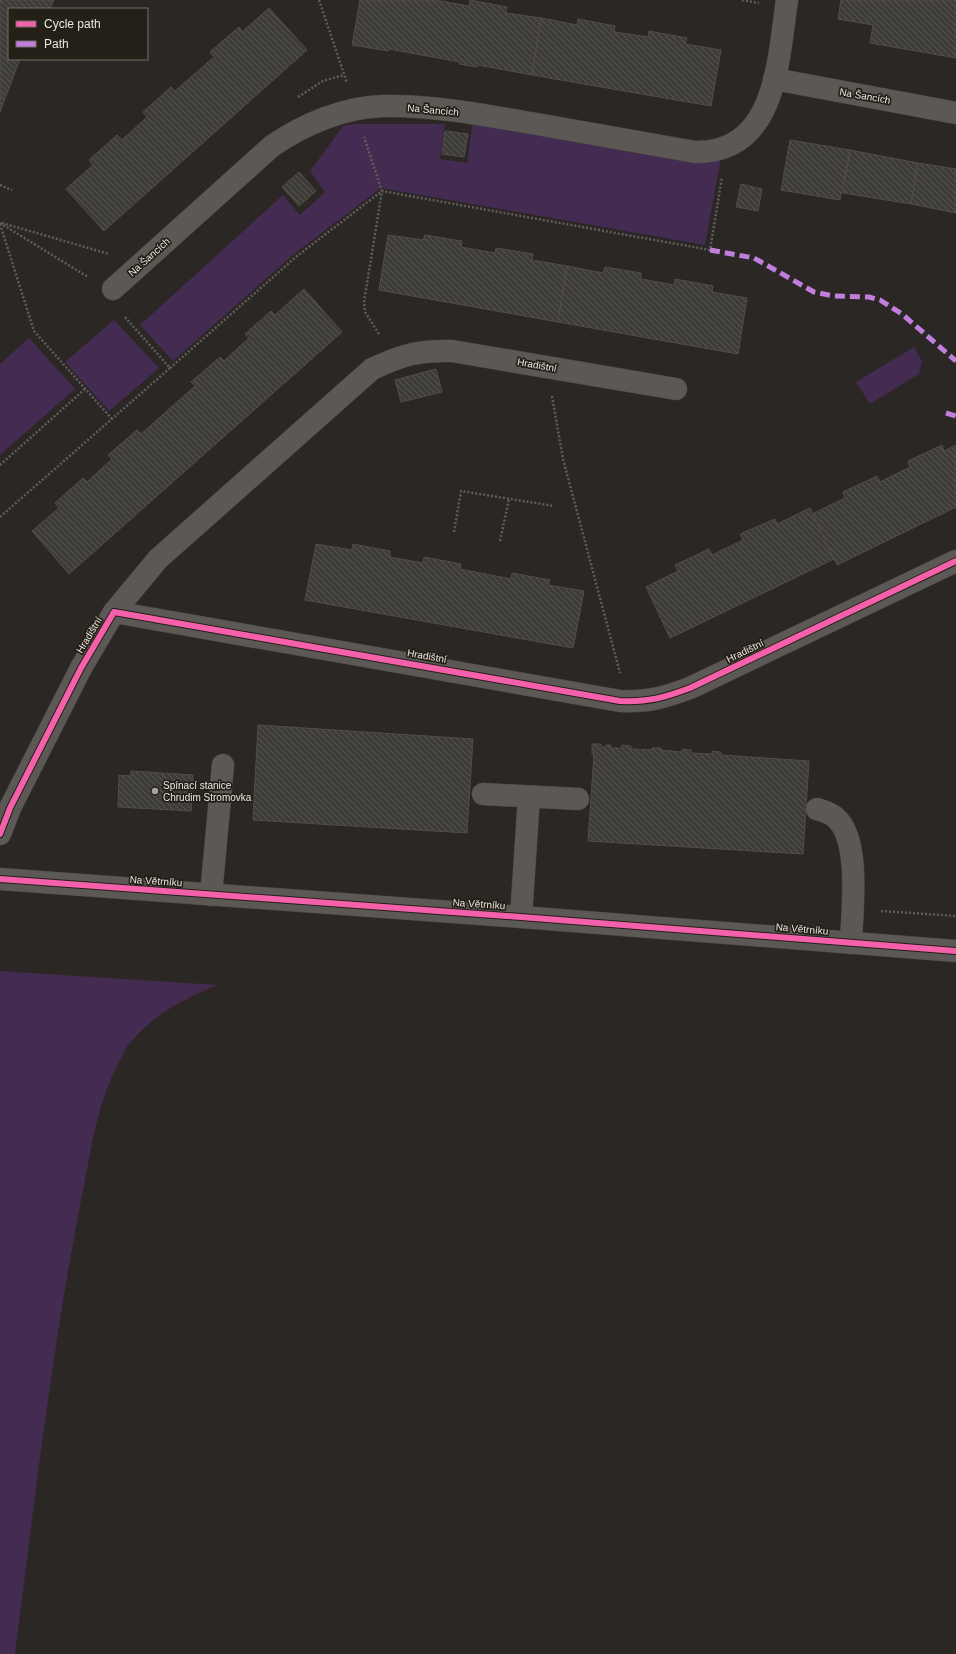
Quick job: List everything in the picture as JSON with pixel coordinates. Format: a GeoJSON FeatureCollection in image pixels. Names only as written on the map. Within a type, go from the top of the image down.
{"type":"FeatureCollection","features":[{"type":"Feature","properties":{"kind":"street","name":"Na Šancích"},"geometry":{"type":"LineString","coordinates":[[113,289],[272,146],[289,134],[311,124],[355,110],[384,106],[434,109],[477,114],[695,152],[709,152],[728,146],[749,132],[759,120],[770,94],[774,79],[787,0]]}},
{"type":"Feature","properties":{"kind":"street","name":"Na Šancích"},"geometry":{"type":"LineString","coordinates":[[774,79],[956,113]]}},
{"type":"Feature","properties":{"kind":"street","name":"Hradištní"},"geometry":{"type":"LineString","coordinates":[[0,834],[10,808],[81,668],[114,612],[158,559],[372,369],[411,353],[431,350],[452,350],[676,389]]}},
{"type":"Feature","properties":{"kind":"street","name":"Hradištní"},"geometry":{"type":"LineString","coordinates":[[114,612],[163,619],[620,701],[638,702],[661,699],[690,688],[956,561]]}},
{"type":"Feature","properties":{"kind":"street"},"geometry":{"type":"LineString","coordinates":[[211,895],[223,765]]}},
{"type":"Feature","properties":{"kind":"street"},"geometry":{"type":"LineString","coordinates":[[483,794],[578,799]]}},
{"type":"Feature","properties":{"kind":"street"},"geometry":{"type":"LineString","coordinates":[[521,917],[529,797]]}},
{"type":"Feature","properties":{"kind":"street"},"geometry":{"type":"LineString","coordinates":[[817,809],[837,818],[847,836],[853,863],[851,943]]}},
{"type":"Feature","properties":{"kind":"street","name":"Na Větrníku"},"geometry":{"type":"LineString","coordinates":[[0,879],[521,917],[956,951]]}},
{"type":"Feature","properties":{"kind":"path"},"geometry":{"type":"LineString","coordinates":[[319,0],[382,191],[364,302],[365,312],[380,336]]}},
{"type":"Feature","properties":{"kind":"path"},"geometry":{"type":"LineString","coordinates":[[294,99],[323,81],[344,75]]}},
{"type":"Feature","properties":{"kind":"path"},"geometry":{"type":"LineString","coordinates":[[0,517],[297,256],[382,191],[710,250],[728,146]]}},
{"type":"Feature","properties":{"kind":"path"},"geometry":{"type":"LineString","coordinates":[[0,185],[12,190]]}},
{"type":"Feature","properties":{"kind":"path"},"geometry":{"type":"LineString","coordinates":[[0,223],[34,331],[112,419]]}},
{"type":"Feature","properties":{"kind":"path"},"geometry":{"type":"LineString","coordinates":[[0,223],[111,255]]}},
{"type":"Feature","properties":{"kind":"path"},"geometry":{"type":"LineString","coordinates":[[0,223],[92,279]]}},
{"type":"Feature","properties":{"kind":"path"},"geometry":{"type":"LineString","coordinates":[[120,312],[170,368]]}},
{"type":"Feature","properties":{"kind":"path"},"geometry":{"type":"LineString","coordinates":[[0,465],[85,389]]}},
{"type":"Feature","properties":{"kind":"path"},"geometry":{"type":"LineString","coordinates":[[556,414],[563,459],[622,681],[638,702]]}},
{"type":"Feature","properties":{"kind":"path"},"geometry":{"type":"LineString","coordinates":[[454,532],[461,491],[554,506]]}},
{"type":"Feature","properties":{"kind":"path"},"geometry":{"type":"LineString","coordinates":[[500,541],[508,499]]}},
{"type":"Feature","properties":{"kind":"path"},"geometry":{"type":"LineString","coordinates":[[852,905],[871,911],[956,916]]}},
{"type":"Feature","properties":{"kind":"shaded area"},"geometry":{"type":"Polygon","coordinates":[[[473,119],[722,152],[705,245],[381,188],[294,254],[173,361],[140,325],[283,195],[300,215],[325,192],[310,171],[343,126],[356,124],[445,124],[440,159],[467,163],[473,119]]]}},
{"type":"Feature","properties":{"kind":"shaded area"},"geometry":{"type":"Polygon","coordinates":[[[114,320],[159,368],[109,411],[65,362],[114,320]]]}},
{"type":"Feature","properties":{"kind":"shaded area"},"geometry":{"type":"Polygon","coordinates":[[[29,338],[75,389],[0,455],[0,364],[29,338]]]}},
{"type":"Feature","properties":{"kind":"shaded area"},"geometry":{"type":"Polygon","coordinates":[[[914,347],[922,361],[919,374],[870,404],[856,382],[914,347]]]}},
{"type":"Feature","properties":{"kind":"shaded area"},"geometry":{"type":"Polygon","coordinates":[[[0,971],[218,985],[170,1008],[139,1033],[125,1050],[112,1077],[101,1107],[93,1137],[63,1302],[37,1477],[15,1654],[0,1654],[0,971]]]}},
{"type":"Feature","properties":{"kind":"building"},"geometry":{"type":"Polygon","coordinates":[[[0,0],[54,0],[50,8],[8,8],[8,60],[20,60],[0,112],[0,0]]]}},
{"type":"Feature","properties":{"kind":"building"},"geometry":{"type":"Polygon","coordinates":[[[360,0],[435,0],[469,6],[470,0],[507,7],[506,13],[541,18],[532,75],[478,65],[477,67],[459,64],[460,62],[389,49],[388,51],[352,45],[360,0]]]}},
{"type":"Feature","properties":{"kind":"building"},"geometry":{"type":"Polygon","coordinates":[[[841,0],[956,0],[956,58],[870,43],[873,25],[838,19],[841,0]]]}},
{"type":"Feature","properties":{"kind":"building"},"geometry":{"type":"Polygon","coordinates":[[[269,8],[307,50],[104,231],[66,189],[93,165],[89,160],[117,135],[122,140],[147,117],[143,112],[171,87],[175,91],[214,57],[210,52],[239,27],[242,32],[269,8]]]}},
{"type":"Feature","properties":{"kind":"building"},"geometry":{"type":"Polygon","coordinates":[[[541,18],[577,25],[578,19],[615,26],[614,32],[648,37],[649,31],[687,38],[685,44],[721,50],[711,106],[532,75],[541,18]]]}},
{"type":"Feature","properties":{"kind":"building"},"geometry":{"type":"Polygon","coordinates":[[[445,131],[468,134],[464,157],[442,154],[445,131]]]}},
{"type":"Feature","properties":{"kind":"building"},"geometry":{"type":"Polygon","coordinates":[[[790,140],[850,150],[840,200],[781,190],[790,140]]]}},
{"type":"Feature","properties":{"kind":"building"},"geometry":{"type":"Polygon","coordinates":[[[850,150],[918,163],[911,204],[843,193],[850,150]]]}},
{"type":"Feature","properties":{"kind":"building"},"geometry":{"type":"Polygon","coordinates":[[[918,163],[956,169],[956,213],[911,204],[918,163]]]}},
{"type":"Feature","properties":{"kind":"building"},"geometry":{"type":"Polygon","coordinates":[[[299,172],[316,191],[299,206],[282,187],[299,172]]]}},
{"type":"Feature","properties":{"kind":"building"},"geometry":{"type":"Polygon","coordinates":[[[741,184],[762,189],[758,211],[736,207],[741,184]]]}},
{"type":"Feature","properties":{"kind":"building"},"geometry":{"type":"Polygon","coordinates":[[[388,235],[423,240],[425,235],[462,241],[461,247],[495,253],[496,248],[533,254],[532,260],[567,266],[558,322],[379,290],[388,235]]]}},
{"type":"Feature","properties":{"kind":"building"},"geometry":{"type":"Polygon","coordinates":[[[567,266],[603,273],[605,267],[641,273],[641,279],[674,285],[675,279],[713,286],[712,292],[747,298],[738,354],[558,322],[567,266]]]}},
{"type":"Feature","properties":{"kind":"building"},"geometry":{"type":"Polygon","coordinates":[[[304,289],[342,332],[69,574],[32,531],[59,508],[55,503],[83,478],[87,482],[112,459],[108,455],[137,430],[141,434],[195,386],[191,382],[220,357],[224,361],[249,338],[245,334],[271,311],[275,315],[304,289]]]}},
{"type":"Feature","properties":{"kind":"building"},"geometry":{"type":"Polygon","coordinates":[[[436,369],[442,392],[401,402],[395,380],[436,369]]]}},
{"type":"Feature","properties":{"kind":"building"},"geometry":{"type":"Polygon","coordinates":[[[942,445],[944,451],[956,445],[956,507],[837,565],[812,514],[845,498],[843,492],[877,476],[880,482],[910,467],[908,461],[942,445]]]}},
{"type":"Feature","properties":{"kind":"building"},"geometry":{"type":"Polygon","coordinates":[[[810,508],[834,559],[670,638],[646,587],[678,571],[675,565],[709,549],[712,555],[743,540],[740,534],[775,519],[777,524],[810,508]]]}},
{"type":"Feature","properties":{"kind":"building"},"geometry":{"type":"Polygon","coordinates":[[[316,544],[352,550],[353,544],[390,551],[390,557],[423,563],[424,557],[461,564],[460,569],[511,579],[512,573],[550,580],[548,585],[584,591],[573,648],[305,600],[316,544]]]}},
{"type":"Feature","properties":{"kind":"building"},"geometry":{"type":"Polygon","coordinates":[[[258,725],[473,739],[467,833],[253,820],[258,725]]]}},
{"type":"Feature","properties":{"kind":"building"},"geometry":{"type":"Polygon","coordinates":[[[592,744],[601,744],[601,747],[611,745],[610,748],[622,748],[622,745],[631,746],[631,749],[652,750],[652,748],[661,748],[661,750],[682,752],[682,749],[691,750],[691,753],[712,754],[712,751],[721,752],[721,755],[809,761],[803,854],[588,841],[594,754],[592,754],[592,744]]]}},
{"type":"Feature","properties":{"kind":"building","name":"Spínací stanice Chrudim Stromovka"},"geometry":{"type":"Polygon","coordinates":[[[131,771],[193,775],[191,811],[118,807],[119,775],[131,776],[131,771]]]}},
{"type":"Feature","properties":{"kind":"marked path"},"geometry":{"type":"LineString","coordinates":[[710,250],[754,258],[814,292],[834,296],[869,297],[880,300],[902,314],[956,361]]}},
{"type":"Feature","properties":{"kind":"marked path"},"geometry":{"type":"LineString","coordinates":[[946,413],[956,416]]}},
{"type":"Feature","properties":{"kind":"cycle path"},"geometry":{"type":"LineString","coordinates":[[0,834],[10,808],[81,668],[114,612],[620,701],[639,701],[664,697],[690,688],[956,561]]}},
{"type":"Feature","properties":{"kind":"cycle path"},"geometry":{"type":"LineString","coordinates":[[0,879],[521,917],[956,951]]}},
{"type":"Feature","properties":{"kind":"place","name":"Spínací stanice Chrudim Stromovka"},"geometry":{"type":"Point","coordinates":[155,791]}}]}
